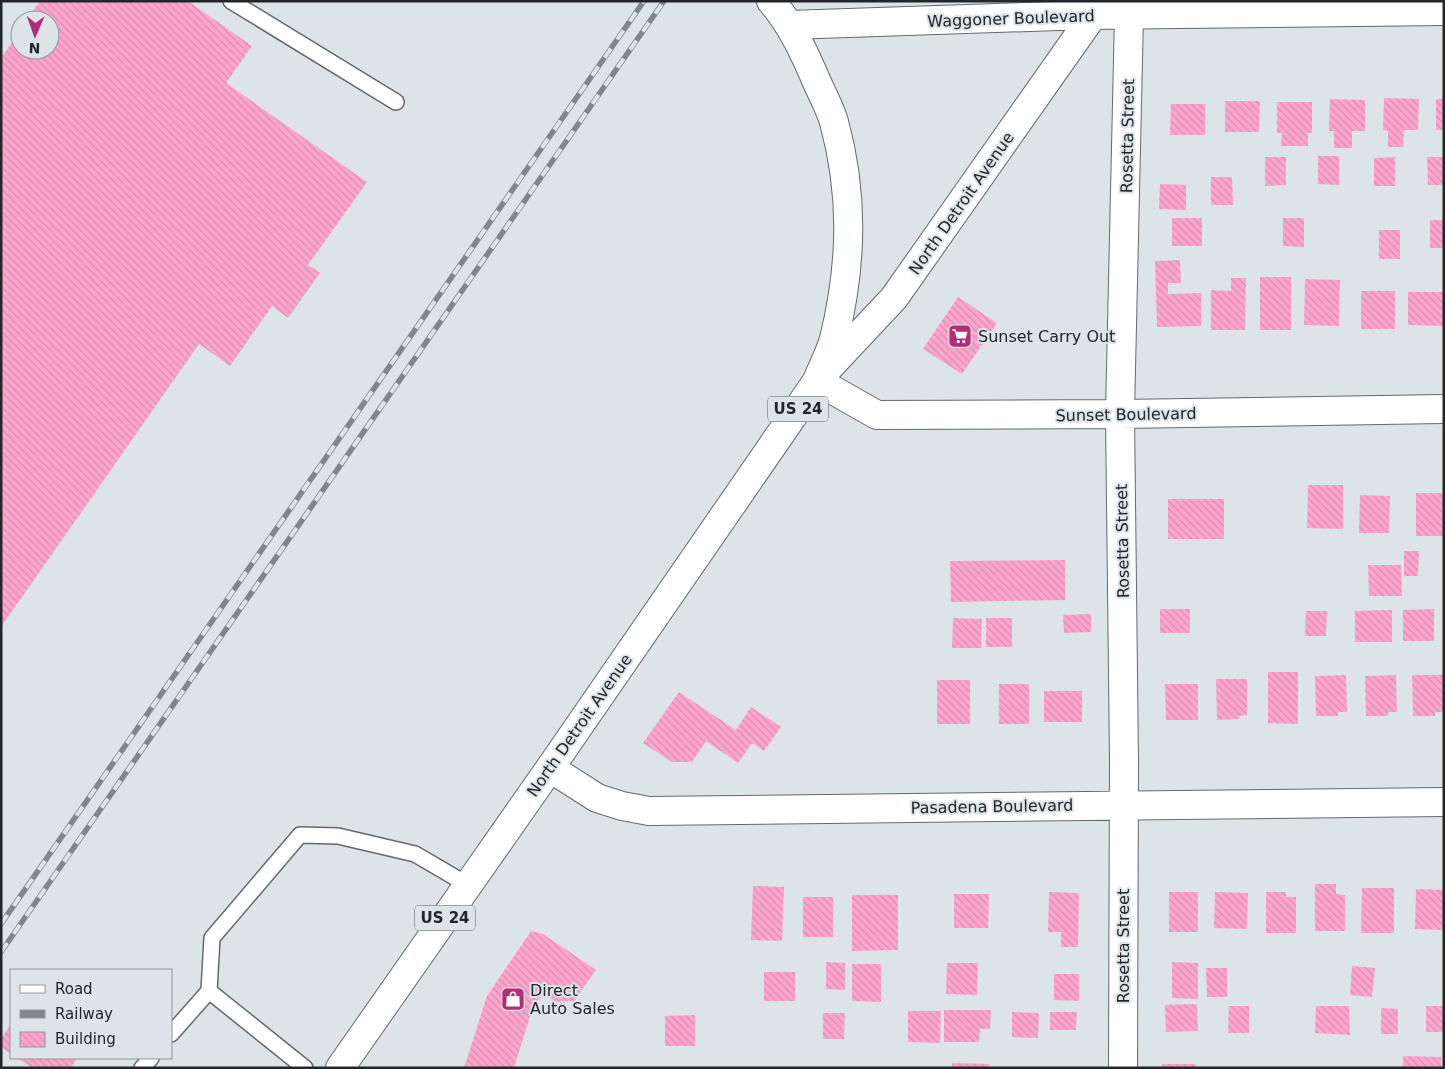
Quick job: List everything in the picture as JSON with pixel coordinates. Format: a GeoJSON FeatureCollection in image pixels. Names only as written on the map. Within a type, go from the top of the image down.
{"type":"FeatureCollection","features":[{"type":"Feature","properties":{"kind":"street","name":"North Detroit Avenue"},"geometry":{"type":"LineString","coordinates":[[771,1],[789,25],[811,68],[833,121],[847,188],[849,244],[843,295],[833,341],[817,381]]}},
{"type":"Feature","properties":{"kind":"street","name":"Waggoner Boulevard"},"geometry":{"type":"LineString","coordinates":[[789,25],[1129,14],[1444,11]]}},
{"type":"Feature","properties":{"kind":"street","name":"Rosetta Street"},"geometry":{"type":"LineString","coordinates":[[1122,1068],[1124,805],[1120,414],[1129,14]]}},
{"type":"Feature","properties":{"kind":"street","name":"North Detroit Avenue"},"geometry":{"type":"LineString","coordinates":[[340,1068],[817,381],[894,298],[1093,15]]}},
{"type":"Feature","properties":{"kind":"street","name":"Sunset Boulevard"},"geometry":{"type":"LineString","coordinates":[[817,381],[877,415],[1120,414],[1444,409]]}},
{"type":"Feature","properties":{"kind":"street","name":"Pasadena Boulevard"},"geometry":{"type":"LineString","coordinates":[[550,768],[597,798],[622,806],[650,810],[1444,802]]}},
{"type":"Feature","properties":{"kind":"lane"},"geometry":{"type":"LineString","coordinates":[[231,1],[396,102]]}},
{"type":"Feature","properties":{"kind":"lane"},"geometry":{"type":"LineString","coordinates":[[172,1033],[209,991],[212,938],[300,835],[338,836],[415,854],[468,885]]}},
{"type":"Feature","properties":{"kind":"lane"},"geometry":{"type":"LineString","coordinates":[[209,991],[306,1068]]}},
{"type":"Feature","properties":{"kind":"building"},"geometry":{"type":"Polygon","coordinates":[[[40,1],[188,1],[252,46],[226,83],[367,182],[308,265],[320,273],[288,318],[272,306],[230,366],[199,344],[1,627],[1,58],[10,45],[10,60],[60,60],[60,10],[34,10],[40,1]]]}},
{"type":"Feature","properties":{"kind":"building"},"geometry":{"type":"Polygon","coordinates":[[[1384,98],[1419,99],[1418,130],[1404,130],[1403,147],[1388,147],[1388,131],[1383,130],[1384,98]]]}},
{"type":"Feature","properties":{"kind":"building"},"geometry":{"type":"Polygon","coordinates":[[[1330,99],[1365,100],[1365,131],[1352,131],[1352,148],[1334,148],[1334,131],[1329,131],[1330,99]]]}},
{"type":"Feature","properties":{"kind":"building"},"geometry":{"type":"Polygon","coordinates":[[[1436,99],[1444,99],[1444,130],[1436,130],[1436,99]]]}},
{"type":"Feature","properties":{"kind":"building"},"geometry":{"type":"Polygon","coordinates":[[[1225,101],[1260,101],[1259,132],[1225,132],[1225,101]]]}},
{"type":"Feature","properties":{"kind":"building"},"geometry":{"type":"Polygon","coordinates":[[[1277,102],[1312,102],[1312,133],[1308,133],[1308,146],[1281,146],[1282,133],[1277,133],[1277,102]]]}},
{"type":"Feature","properties":{"kind":"building"},"geometry":{"type":"Polygon","coordinates":[[[1171,104],[1205,104],[1205,135],[1170,135],[1171,104]]]}},
{"type":"Feature","properties":{"kind":"building"},"geometry":{"type":"Polygon","coordinates":[[[1318,156],[1339,156],[1339,185],[1318,184],[1318,156]]]}},
{"type":"Feature","properties":{"kind":"building"},"geometry":{"type":"Polygon","coordinates":[[[1265,157],[1286,157],[1286,185],[1265,186],[1265,157]]]}},
{"type":"Feature","properties":{"kind":"building"},"geometry":{"type":"Polygon","coordinates":[[[1395,157],[1395,186],[1374,186],[1374,158],[1395,157]]]}},
{"type":"Feature","properties":{"kind":"building"},"geometry":{"type":"Polygon","coordinates":[[[1427,157],[1444,157],[1444,185],[1428,185],[1427,157]]]}},
{"type":"Feature","properties":{"kind":"building"},"geometry":{"type":"Polygon","coordinates":[[[1211,177],[1232,177],[1233,205],[1211,205],[1211,177]]]}},
{"type":"Feature","properties":{"kind":"building"},"geometry":{"type":"Polygon","coordinates":[[[1160,184],[1186,185],[1186,210],[1159,209],[1160,184]]]}},
{"type":"Feature","properties":{"kind":"building"},"geometry":{"type":"Polygon","coordinates":[[[1172,218],[1202,218],[1202,246],[1172,246],[1172,218]]]}},
{"type":"Feature","properties":{"kind":"building"},"geometry":{"type":"Polygon","coordinates":[[[1283,218],[1304,218],[1304,247],[1283,246],[1283,218]]]}},
{"type":"Feature","properties":{"kind":"building"},"geometry":{"type":"Polygon","coordinates":[[[1430,220],[1444,220],[1444,248],[1430,248],[1430,220]]]}},
{"type":"Feature","properties":{"kind":"building"},"geometry":{"type":"Polygon","coordinates":[[[1379,230],[1400,230],[1400,259],[1379,259],[1379,230]]]}},
{"type":"Feature","properties":{"kind":"building"},"geometry":{"type":"Polygon","coordinates":[[[1180,260],[1181,283],[1168,283],[1168,294],[1201,293],[1201,326],[1157,327],[1155,261],[1180,260]]]}},
{"type":"Feature","properties":{"kind":"building"},"geometry":{"type":"Polygon","coordinates":[[[1260,277],[1291,277],[1291,330],[1260,330],[1260,277]]]}},
{"type":"Feature","properties":{"kind":"building"},"geometry":{"type":"Polygon","coordinates":[[[1231,278],[1246,278],[1245,330],[1211,330],[1211,290],[1231,291],[1231,278]]]}},
{"type":"Feature","properties":{"kind":"building"},"geometry":{"type":"Polygon","coordinates":[[[1305,279],[1340,280],[1339,326],[1304,325],[1305,279]]]}},
{"type":"Feature","properties":{"kind":"building"},"geometry":{"type":"Polygon","coordinates":[[[1361,291],[1395,291],[1395,329],[1361,329],[1361,291]]]}},
{"type":"Feature","properties":{"kind":"building"},"geometry":{"type":"Polygon","coordinates":[[[1408,292],[1444,292],[1444,326],[1408,325],[1408,292]]]}},
{"type":"Feature","properties":{"kind":"building","name":"Sunset Carry Out"},"geometry":{"type":"Polygon","coordinates":[[[958,297],[997,323],[962,374],[923,349],[958,297]]]}},
{"type":"Feature","properties":{"kind":"building"},"geometry":{"type":"Polygon","coordinates":[[[1308,485],[1343,485],[1343,529],[1307,528],[1308,485]]]}},
{"type":"Feature","properties":{"kind":"building"},"geometry":{"type":"Polygon","coordinates":[[[1416,493],[1444,493],[1444,536],[1416,536],[1416,493]]]}},
{"type":"Feature","properties":{"kind":"building"},"geometry":{"type":"Polygon","coordinates":[[[1360,495],[1390,496],[1389,533],[1359,533],[1360,495]]]}},
{"type":"Feature","properties":{"kind":"building"},"geometry":{"type":"Polygon","coordinates":[[[1168,499],[1224,499],[1224,539],[1168,539],[1168,499]]]}},
{"type":"Feature","properties":{"kind":"building"},"geometry":{"type":"Polygon","coordinates":[[[1404,551],[1419,551],[1418,576],[1404,576],[1404,551]]]}},
{"type":"Feature","properties":{"kind":"building"},"geometry":{"type":"Polygon","coordinates":[[[1065,560],[1065,600],[951,602],[950,561],[1065,560]]]}},
{"type":"Feature","properties":{"kind":"building"},"geometry":{"type":"Polygon","coordinates":[[[1368,565],[1401,565],[1402,596],[1369,596],[1368,565]]]}},
{"type":"Feature","properties":{"kind":"building"},"geometry":{"type":"Polygon","coordinates":[[[1160,609],[1190,609],[1190,633],[1160,633],[1160,609]]]}},
{"type":"Feature","properties":{"kind":"building"},"geometry":{"type":"Polygon","coordinates":[[[1434,609],[1434,641],[1403,641],[1403,610],[1434,609]]]}},
{"type":"Feature","properties":{"kind":"building"},"geometry":{"type":"Polygon","coordinates":[[[1392,610],[1392,642],[1355,642],[1355,611],[1392,610]]]}},
{"type":"Feature","properties":{"kind":"building"},"geometry":{"type":"Polygon","coordinates":[[[1306,611],[1327,611],[1326,636],[1305,636],[1306,611]]]}},
{"type":"Feature","properties":{"kind":"building"},"geometry":{"type":"Polygon","coordinates":[[[1091,614],[1091,632],[1064,633],[1063,615],[1091,614]]]}},
{"type":"Feature","properties":{"kind":"building"},"geometry":{"type":"Polygon","coordinates":[[[953,618],[982,619],[981,648],[952,648],[953,618]]]}},
{"type":"Feature","properties":{"kind":"building"},"geometry":{"type":"Polygon","coordinates":[[[986,618],[1012,618],[1012,647],[986,647],[986,618]]]}},
{"type":"Feature","properties":{"kind":"building"},"geometry":{"type":"Polygon","coordinates":[[[1268,672],[1298,672],[1298,724],[1268,723],[1268,672]]]}},
{"type":"Feature","properties":{"kind":"building"},"geometry":{"type":"Polygon","coordinates":[[[1346,675],[1347,712],[1338,712],[1338,716],[1316,716],[1315,676],[1346,675]]]}},
{"type":"Feature","properties":{"kind":"building"},"geometry":{"type":"Polygon","coordinates":[[[1396,675],[1397,712],[1388,712],[1388,716],[1366,716],[1365,676],[1396,675]]]}},
{"type":"Feature","properties":{"kind":"building"},"geometry":{"type":"Polygon","coordinates":[[[1412,675],[1443,675],[1444,712],[1435,712],[1435,716],[1413,716],[1412,675]]]}},
{"type":"Feature","properties":{"kind":"building"},"geometry":{"type":"Polygon","coordinates":[[[1216,679],[1247,679],[1247,715],[1239,716],[1239,719],[1217,720],[1216,679]]]}},
{"type":"Feature","properties":{"kind":"building"},"geometry":{"type":"Polygon","coordinates":[[[937,680],[970,680],[970,724],[937,724],[937,680]]]}},
{"type":"Feature","properties":{"kind":"building"},"geometry":{"type":"Polygon","coordinates":[[[999,684],[1029,684],[1029,724],[999,724],[999,684]]]}},
{"type":"Feature","properties":{"kind":"building"},"geometry":{"type":"Polygon","coordinates":[[[1165,684],[1198,684],[1198,720],[1166,720],[1165,684]]]}},
{"type":"Feature","properties":{"kind":"building"},"geometry":{"type":"Polygon","coordinates":[[[1044,691],[1082,691],[1082,722],[1044,722],[1044,691]]]}},
{"type":"Feature","properties":{"kind":"building"},"geometry":{"type":"Polygon","coordinates":[[[679,692],[736,730],[751,707],[781,727],[764,751],[752,743],[738,763],[706,741],[692,762],[672,762],[643,743],[679,692]]]}},
{"type":"Feature","properties":{"kind":"building"},"geometry":{"type":"Polygon","coordinates":[[[1315,884],[1336,884],[1336,894],[1345,895],[1345,931],[1315,931],[1315,884]]]}},
{"type":"Feature","properties":{"kind":"building"},"geometry":{"type":"Polygon","coordinates":[[[753,886],[784,887],[782,941],[751,940],[753,886]]]}},
{"type":"Feature","properties":{"kind":"building"},"geometry":{"type":"Polygon","coordinates":[[[1362,888],[1394,888],[1394,933],[1361,933],[1362,888]]]}},
{"type":"Feature","properties":{"kind":"building"},"geometry":{"type":"Polygon","coordinates":[[[1416,889],[1444,890],[1443,930],[1415,929],[1416,889]]]}},
{"type":"Feature","properties":{"kind":"building"},"geometry":{"type":"Polygon","coordinates":[[[1049,892],[1079,893],[1078,947],[1061,947],[1061,932],[1048,932],[1049,892]]]}},
{"type":"Feature","properties":{"kind":"building"},"geometry":{"type":"Polygon","coordinates":[[[1169,892],[1198,892],[1198,932],[1169,932],[1169,892]]]}},
{"type":"Feature","properties":{"kind":"building"},"geometry":{"type":"Polygon","coordinates":[[[1215,892],[1248,893],[1247,929],[1214,928],[1215,892]]]}},
{"type":"Feature","properties":{"kind":"building"},"geometry":{"type":"Polygon","coordinates":[[[1266,892],[1286,892],[1286,897],[1296,897],[1296,933],[1266,933],[1266,892]]]}},
{"type":"Feature","properties":{"kind":"building"},"geometry":{"type":"Polygon","coordinates":[[[954,894],[989,894],[988,928],[954,928],[954,894]]]}},
{"type":"Feature","properties":{"kind":"building"},"geometry":{"type":"Polygon","coordinates":[[[852,895],[898,895],[898,950],[852,951],[852,895]]]}},
{"type":"Feature","properties":{"kind":"building"},"geometry":{"type":"Polygon","coordinates":[[[803,897],[833,897],[833,937],[803,937],[803,897]]]}},
{"type":"Feature","properties":{"kind":"building","name":"Direct Auto Sales"},"geometry":{"type":"Polygon","coordinates":[[[531,931],[543,934],[596,970],[574,1001],[556,1002],[543,994],[532,1010],[514,1068],[464,1068],[487,996],[531,931]]]}},
{"type":"Feature","properties":{"kind":"building"},"geometry":{"type":"Polygon","coordinates":[[[826,962],[845,963],[845,990],[826,989],[826,962]]]}},
{"type":"Feature","properties":{"kind":"building"},"geometry":{"type":"Polygon","coordinates":[[[1172,962],[1198,963],[1198,999],[1172,998],[1172,962]]]}},
{"type":"Feature","properties":{"kind":"building"},"geometry":{"type":"Polygon","coordinates":[[[947,963],[978,963],[977,995],[946,994],[947,963]]]}},
{"type":"Feature","properties":{"kind":"building"},"geometry":{"type":"Polygon","coordinates":[[[852,964],[881,964],[881,1002],[852,1001],[852,964]]]}},
{"type":"Feature","properties":{"kind":"building"},"geometry":{"type":"Polygon","coordinates":[[[1352,966],[1375,968],[1372,997],[1350,995],[1352,966]]]}},
{"type":"Feature","properties":{"kind":"building"},"geometry":{"type":"Polygon","coordinates":[[[1206,968],[1227,968],[1227,997],[1207,997],[1206,968]]]}},
{"type":"Feature","properties":{"kind":"building"},"geometry":{"type":"Polygon","coordinates":[[[764,972],[795,972],[795,1001],[764,1001],[764,972]]]}},
{"type":"Feature","properties":{"kind":"building"},"geometry":{"type":"Polygon","coordinates":[[[1054,974],[1079,974],[1079,1001],[1054,1000],[1054,974]]]}},
{"type":"Feature","properties":{"kind":"building"},"geometry":{"type":"Polygon","coordinates":[[[1197,1004],[1198,1031],[1166,1032],[1165,1005],[1197,1004]]]}},
{"type":"Feature","properties":{"kind":"building"},"geometry":{"type":"Polygon","coordinates":[[[1229,1006],[1249,1006],[1249,1033],[1228,1033],[1229,1006]]]}},
{"type":"Feature","properties":{"kind":"building"},"geometry":{"type":"Polygon","coordinates":[[[1316,1006],[1349,1006],[1350,1035],[1315,1033],[1316,1006]]]}},
{"type":"Feature","properties":{"kind":"building"},"geometry":{"type":"Polygon","coordinates":[[[1426,1006],[1444,1006],[1444,1032],[1426,1032],[1426,1006]]]}},
{"type":"Feature","properties":{"kind":"building"},"geometry":{"type":"Polygon","coordinates":[[[1381,1008],[1398,1009],[1398,1034],[1381,1034],[1381,1008]]]}},
{"type":"Feature","properties":{"kind":"building"},"geometry":{"type":"Polygon","coordinates":[[[944,1010],[991,1010],[990,1029],[980,1029],[979,1042],[944,1042],[944,1010]]]}},
{"type":"Feature","properties":{"kind":"building"},"geometry":{"type":"Polygon","coordinates":[[[908,1011],[941,1011],[940,1043],[908,1042],[908,1011]]]}},
{"type":"Feature","properties":{"kind":"building"},"geometry":{"type":"Polygon","coordinates":[[[1012,1012],[1039,1013],[1038,1038],[1012,1037],[1012,1012]]]}},
{"type":"Feature","properties":{"kind":"building"},"geometry":{"type":"Polygon","coordinates":[[[1050,1012],[1077,1012],[1076,1030],[1050,1030],[1050,1012]]]}},
{"type":"Feature","properties":{"kind":"building"},"geometry":{"type":"Polygon","coordinates":[[[823,1013],[845,1013],[844,1039],[823,1039],[823,1013]]]}},
{"type":"Feature","properties":{"kind":"building"},"geometry":{"type":"Polygon","coordinates":[[[695,1015],[695,1046],[665,1046],[665,1016],[695,1015]]]}},
{"type":"Feature","properties":{"kind":"building"},"geometry":{"type":"Polygon","coordinates":[[[10,1026],[10,1053],[1,1047],[1,1039],[10,1026]]]}},
{"type":"Feature","properties":{"kind":"building"},"geometry":{"type":"Polygon","coordinates":[[[1403,1056],[1441,1057],[1441,1068],[1403,1068],[1403,1056]]]}},
{"type":"Feature","properties":{"kind":"building"},"geometry":{"type":"Polygon","coordinates":[[[19,1059],[76,1059],[71,1068],[33,1068],[19,1059]]]}},
{"type":"Feature","properties":{"kind":"building"},"geometry":{"type":"Polygon","coordinates":[[[952,1063],[989,1064],[989,1068],[952,1068],[952,1063]]]}},
{"type":"Feature","properties":{"kind":"building"},"geometry":{"type":"Polygon","coordinates":[[[1162,1064],[1196,1064],[1196,1068],[1162,1068],[1162,1064]]]}},
{"type":"Feature","properties":{"kind":"railway"},"geometry":{"type":"LineString","coordinates":[[1,924],[644,1]]}},
{"type":"Feature","properties":{"kind":"railway"},"geometry":{"type":"LineString","coordinates":[[1,952],[664,1]]}},
{"type":"Feature","properties":{"kind":"place","name":"Sunset Carry Out"},"geometry":{"type":"Point","coordinates":[960,336]}},
{"type":"Feature","properties":{"kind":"place","name":"Direct Auto Sales"},"geometry":{"type":"Point","coordinates":[513,999]}}]}
